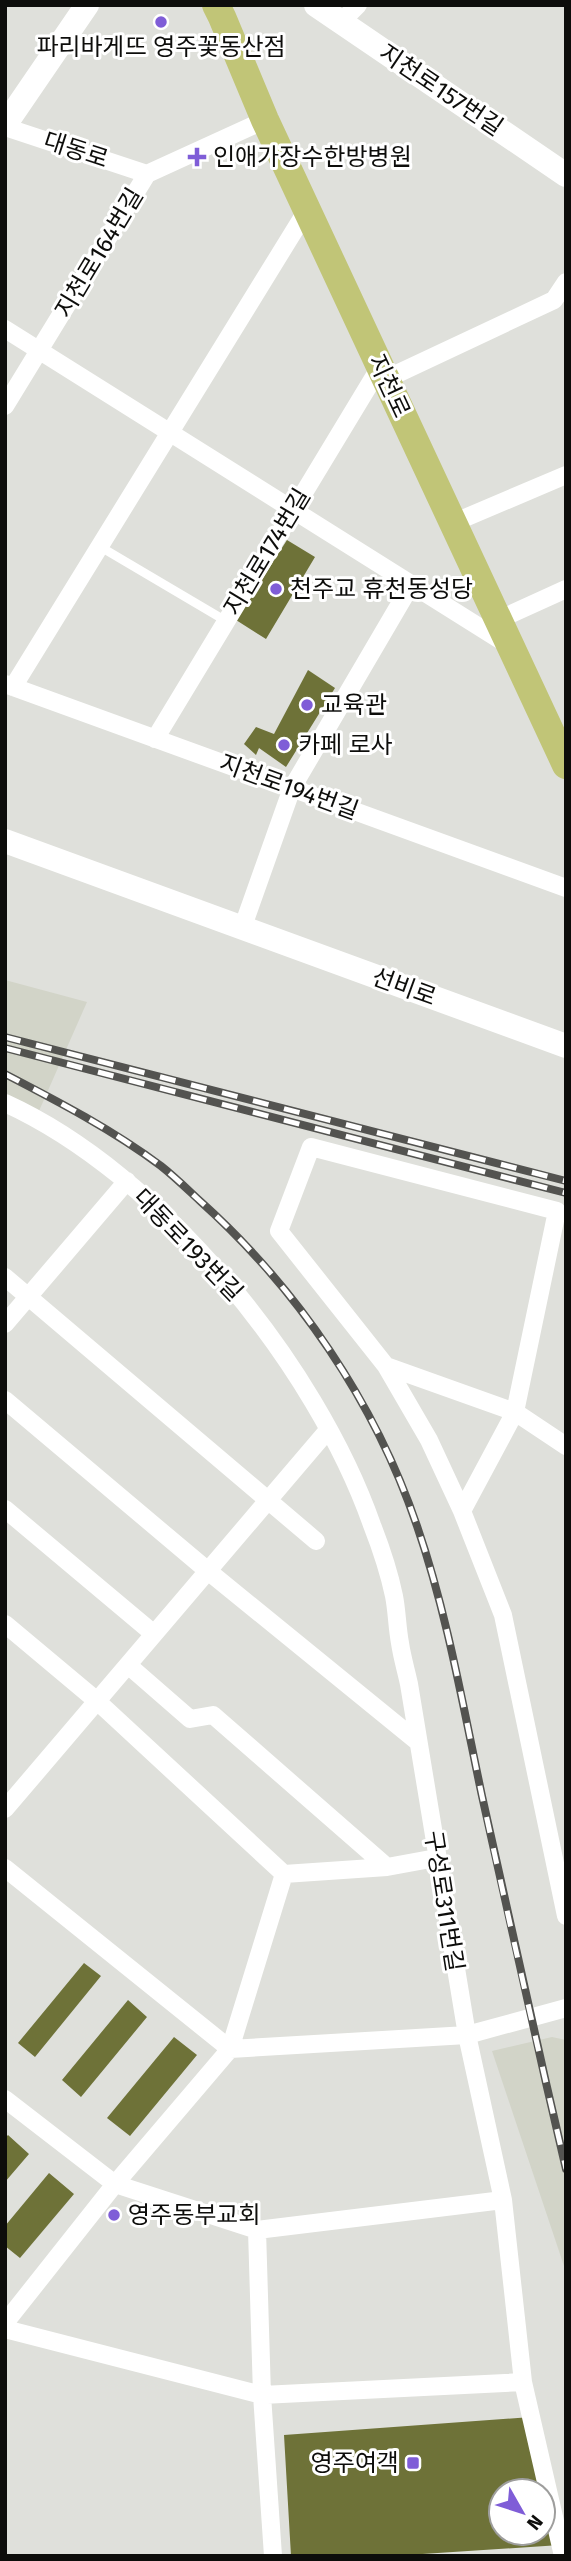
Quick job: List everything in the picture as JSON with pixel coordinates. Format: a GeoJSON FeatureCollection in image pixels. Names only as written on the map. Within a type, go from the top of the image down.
{"type":"FeatureCollection","features":[{"type":"Feature","properties":{"kind":"main road","name":"대동로"},"geometry":{"type":"LineString","coordinates":[[5,126],[86,5]]}},
{"type":"Feature","properties":{"kind":"main road","name":"지천로157번길"},"geometry":{"type":"LineString","coordinates":[[316,5],[349,14],[566,175]]}},
{"type":"Feature","properties":{"kind":"main road","name":"지천로"},"geometry":{"type":"LineString","coordinates":[[221,9],[265,120],[566,765]]}},
{"type":"Feature","properties":{"kind":"main road","name":"선비로"},"geometry":{"type":"LineString","coordinates":[[5,841],[566,1046]]}},
{"type":"Feature","properties":{"kind":"street","name":"지천로164번길"},"geometry":{"type":"LineString","coordinates":[[5,406],[147,174],[265,120]]}},
{"type":"Feature","properties":{"kind":"street","name":"대동로"},"geometry":{"type":"LineString","coordinates":[[5,126],[147,174]]}},
{"type":"Feature","properties":{"kind":"street"},"geometry":{"type":"LineString","coordinates":[[9,686],[170,433],[307,210]]}},
{"type":"Feature","properties":{"kind":"street"},"geometry":{"type":"LineString","coordinates":[[383,373],[554,300],[566,282]]}},
{"type":"Feature","properties":{"kind":"street"},"geometry":{"type":"LineString","coordinates":[[5,329],[511,647]]}},
{"type":"Feature","properties":{"kind":"street","name":"지천로174번길"},"geometry":{"type":"LineString","coordinates":[[156,739],[292,510],[383,373]]}},
{"type":"Feature","properties":{"kind":"street"},"geometry":{"type":"LineString","coordinates":[[453,523],[566,475]]}},
{"type":"Feature","properties":{"kind":"street"},"geometry":{"type":"LineString","coordinates":[[242,929],[292,788],[411,584]]}},
{"type":"Feature","properties":{"kind":"street"},"geometry":{"type":"LineString","coordinates":[[498,620],[566,590]]}},
{"type":"Feature","properties":{"kind":"street","name":"지천로194번길"},"geometry":{"type":"LineString","coordinates":[[9,686],[566,888]]}},
{"type":"Feature","properties":{"kind":"street","name":"대동로193번길"},"geometry":{"type":"LineString","coordinates":[[5,1103],[50,1128],[127,1181],[194,1245],[269,1335],[328,1430]]}},
{"type":"Feature","properties":{"kind":"street"},"geometry":{"type":"LineString","coordinates":[[462,1511],[514,1412],[561,1212],[311,1147],[279,1231],[386,1366],[429,1440],[462,1511],[503,1615],[566,1916]]}},
{"type":"Feature","properties":{"kind":"street"},"geometry":{"type":"LineString","coordinates":[[5,1324],[127,1181]]}},
{"type":"Feature","properties":{"kind":"street"},"geometry":{"type":"LineString","coordinates":[[5,1276],[316,1541]]}},
{"type":"Feature","properties":{"kind":"street"},"geometry":{"type":"LineString","coordinates":[[386,1366],[514,1412],[566,1446]]}},
{"type":"Feature","properties":{"kind":"street"},"geometry":{"type":"LineString","coordinates":[[5,1400],[208,1571],[418,1742]]}},
{"type":"Feature","properties":{"kind":"street"},"geometry":{"type":"LineString","coordinates":[[5,1809],[328,1430]]}},
{"type":"Feature","properties":{"kind":"street","name":"구성로311번길"},"geometry":{"type":"LineString","coordinates":[[328,1430],[372,1523],[394,1596],[467,2035],[503,2200],[523,2382],[563,2556]]}},
{"type":"Feature","properties":{"kind":"street"},"geometry":{"type":"LineString","coordinates":[[5,1509],[154,1634]]}},
{"type":"Feature","properties":{"kind":"street"},"geometry":{"type":"LineString","coordinates":[[5,1624],[97,1701],[284,1874],[387,1867],[436,1858]]}},
{"type":"Feature","properties":{"kind":"street"},"geometry":{"type":"LineString","coordinates":[[128,1665],[190,1719],[213,1715],[387,1867]]}},
{"type":"Feature","properties":{"kind":"street"},"geometry":{"type":"LineString","coordinates":[[5,1868],[230,2049],[467,2035],[566,2008]]}},
{"type":"Feature","properties":{"kind":"street"},"geometry":{"type":"LineString","coordinates":[[5,2323],[115,2184],[230,2049],[284,1874]]}},
{"type":"Feature","properties":{"kind":"street"},"geometry":{"type":"LineString","coordinates":[[5,2099],[115,2184],[257,2230],[503,2200]]}},
{"type":"Feature","properties":{"kind":"street"},"geometry":{"type":"LineString","coordinates":[[257,2230],[262,2395],[273,2556]]}},
{"type":"Feature","properties":{"kind":"street"},"geometry":{"type":"LineString","coordinates":[[5,2329],[262,2395],[523,2382]]}},
{"type":"Feature","properties":{"kind":"lane"},"geometry":{"type":"LineString","coordinates":[[99,546],[226,621]]}},
{"type":"Feature","properties":{"kind":"shaded area"},"geometry":{"type":"Polygon","coordinates":[[[5,980],[87,1002],[35,1120],[5,1107],[5,980]]]}},
{"type":"Feature","properties":{"kind":"shaded area"},"geometry":{"type":"Polygon","coordinates":[[[552,2037],[566,2040],[566,2272],[492,2051],[552,2037]]]}},
{"type":"Feature","properties":{"kind":"building","name":"천주교 휴천동성당"},"geometry":{"type":"Polygon","coordinates":[[[287,540],[315,557],[266,639],[236,620],[287,540]]]}},
{"type":"Feature","properties":{"kind":"building","name":"교육관"},"geometry":{"type":"Polygon","coordinates":[[[308,670],[335,688],[286,767],[259,748],[256,755],[244,744],[256,727],[274,734],[308,670]]]}},
{"type":"Feature","properties":{"kind":"building"},"geometry":{"type":"Polygon","coordinates":[[[84,1963],[101,1976],[35,2057],[18,2043],[84,1963]]]}},
{"type":"Feature","properties":{"kind":"building"},"geometry":{"type":"Polygon","coordinates":[[[128,2000],[147,2017],[81,2097],[62,2080],[128,2000]]]}},
{"type":"Feature","properties":{"kind":"building"},"geometry":{"type":"Polygon","coordinates":[[[174,2037],[197,2055],[130,2136],[107,2118],[174,2037]]]}},
{"type":"Feature","properties":{"kind":"building"},"geometry":{"type":"Polygon","coordinates":[[[8,2135],[29,2154],[5,2182],[5,2138],[8,2135]]]}},
{"type":"Feature","properties":{"kind":"building"},"geometry":{"type":"Polygon","coordinates":[[[49,2173],[74,2194],[20,2258],[5,2246],[5,2226],[49,2173]]]}},
{"type":"Feature","properties":{"kind":"building","name":"영주여객"},"geometry":{"type":"Polygon","coordinates":[[[531,2417],[545,2477],[487,2477],[487,2547],[529,2547],[392,2556],[291,2556],[284,2435],[531,2417]]]}},
{"type":"Feature","properties":{"kind":"railway"},"geometry":{"type":"LineString","coordinates":[[5,1037],[566,1181]]}},
{"type":"Feature","properties":{"kind":"railway"},"geometry":{"type":"LineString","coordinates":[[5,1048],[566,1193]]}},
{"type":"Feature","properties":{"kind":"railway"},"geometry":{"type":"LineString","coordinates":[[5,1074],[85,1117],[143,1153],[176,1179],[235,1235],[300,1309],[329,1350],[379,1435],[417,1526],[446,1626],[502,1890],[566,2169]]}},
{"type":"Feature","properties":{"kind":"place","name":"파리바게뜨 영주꽃동산점"},"geometry":{"type":"Point","coordinates":[161,22]}},
{"type":"Feature","properties":{"kind":"place","name":"인애가장수한방병원"},"geometry":{"type":"Point","coordinates":[197,157]}},
{"type":"Feature","properties":{"kind":"place","name":"천주교 휴천동성당"},"geometry":{"type":"Point","coordinates":[276,589]}},
{"type":"Feature","properties":{"kind":"place","name":"교육관"},"geometry":{"type":"Point","coordinates":[307,705]}},
{"type":"Feature","properties":{"kind":"place","name":"카페 로사"},"geometry":{"type":"Point","coordinates":[284,745]}},
{"type":"Feature","properties":{"kind":"place","name":"영주동부교회"},"geometry":{"type":"Point","coordinates":[114,2215]}},
{"type":"Feature","properties":{"kind":"place","name":"영주여객"},"geometry":{"type":"Point","coordinates":[413,2463]}}]}
